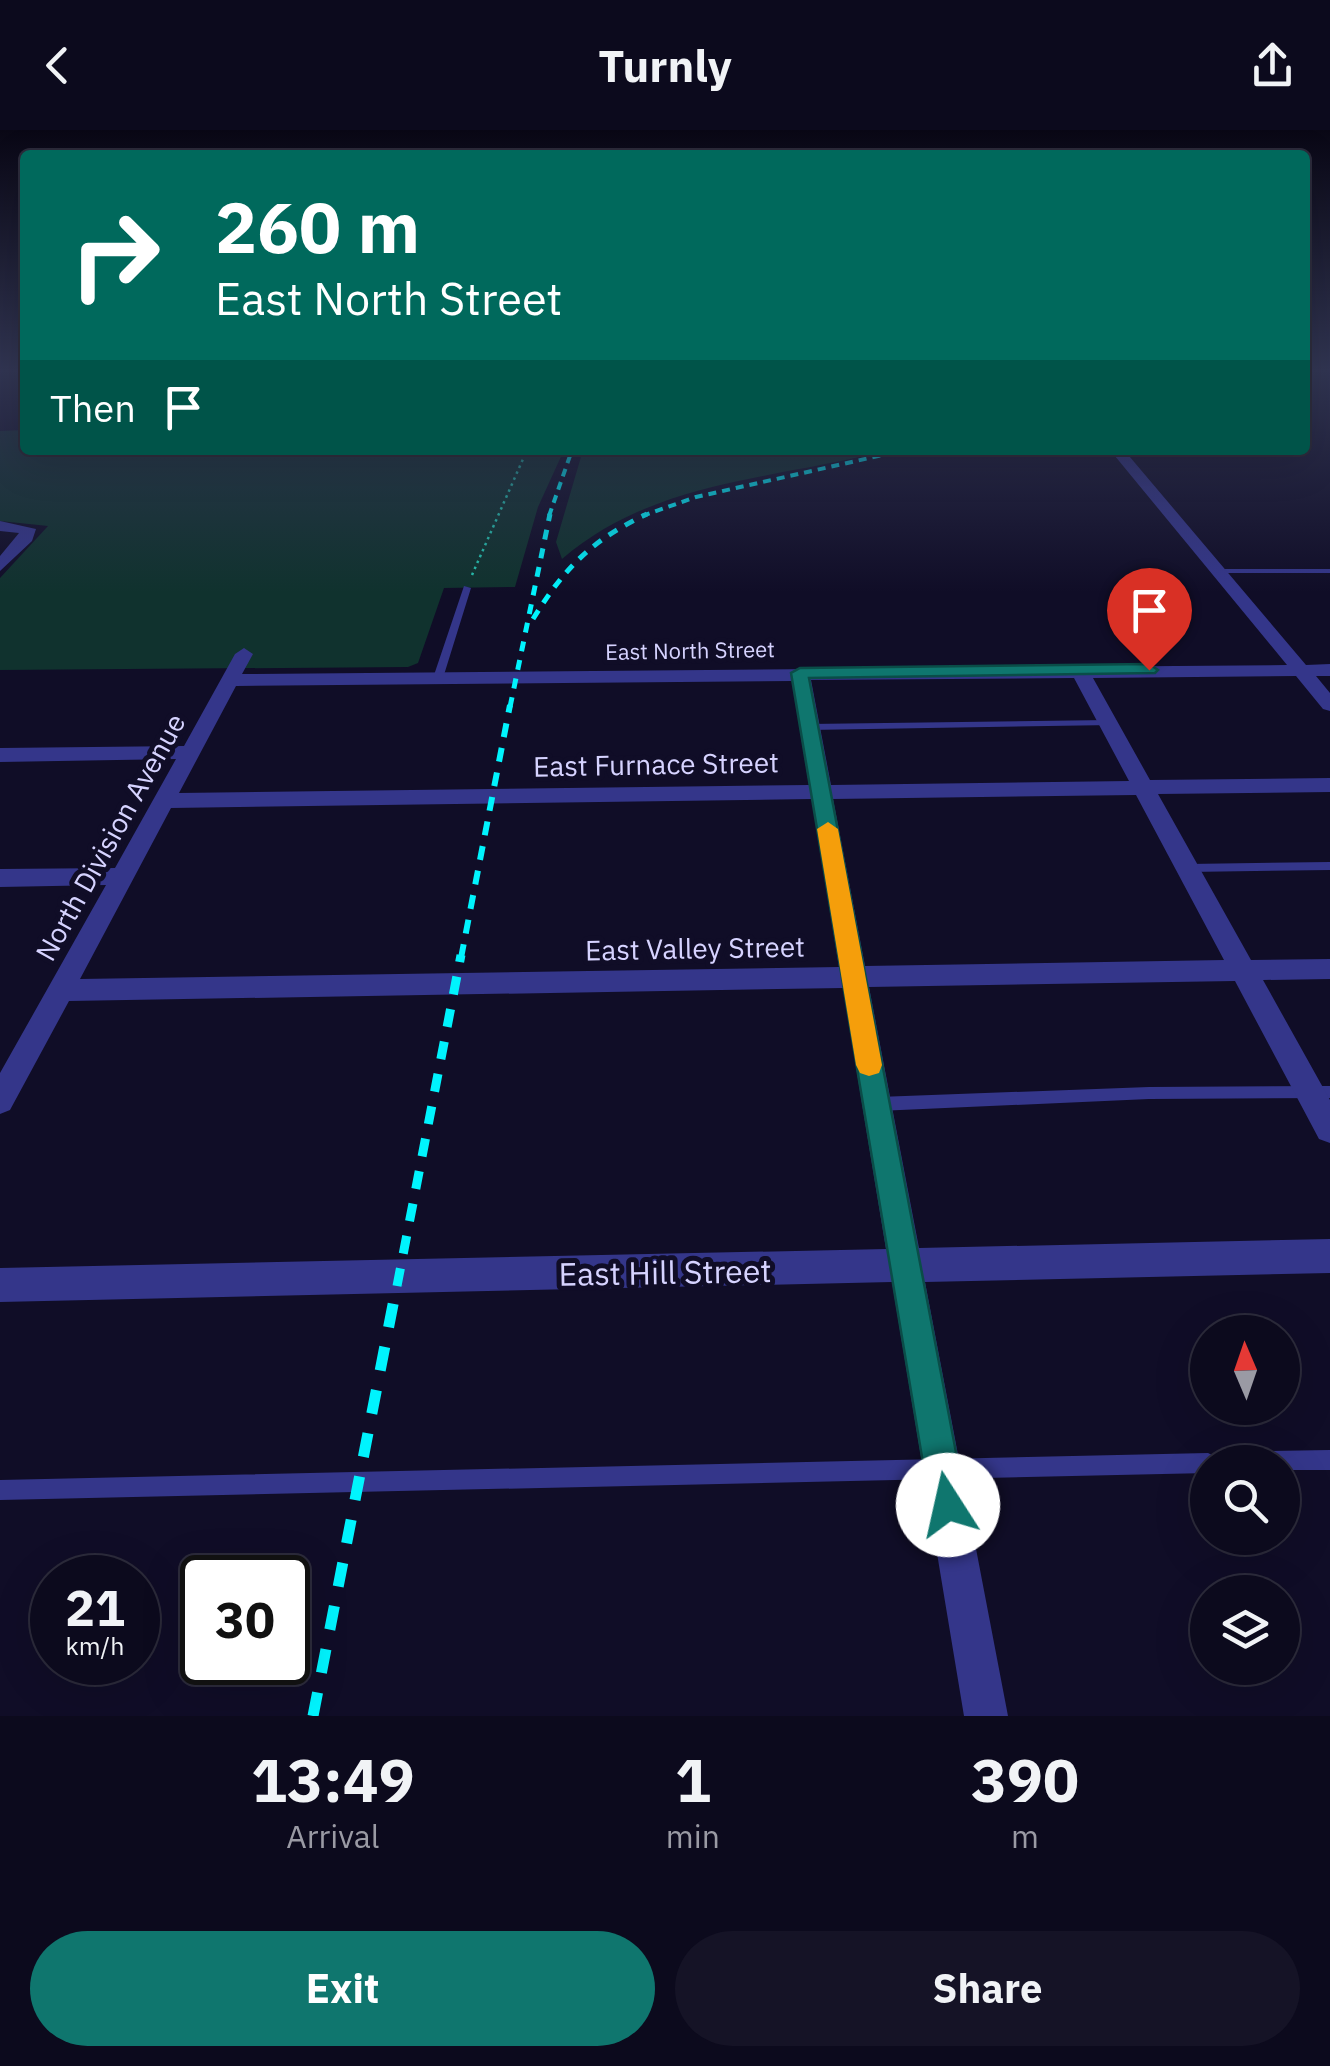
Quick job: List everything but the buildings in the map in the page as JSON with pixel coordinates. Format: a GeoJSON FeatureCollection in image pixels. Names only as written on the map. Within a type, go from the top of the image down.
{"type":"FeatureCollection","features":[{"type":"Feature","properties":{"kind":"street"},"geometry":{"type":"LineString","coordinates":[[1121,455],[1330,705]]}},
{"type":"Feature","properties":{"kind":"street"},"geometry":{"type":"LineString","coordinates":[[0,526],[28,530],[26,538],[0,566]]}},
{"type":"Feature","properties":{"kind":"street","name":"North Division Avenue"},"geometry":{"type":"LineString","coordinates":[[0,1101],[244,654]]}},
{"type":"Feature","properties":{"kind":"street"},"geometry":{"type":"LineString","coordinates":[[1080,670],[1243,970],[1320,1092],[1330,1129]]}},
{"type":"Feature","properties":{"kind":"street","name":"East North Street"},"geometry":{"type":"LineString","coordinates":[[230,680],[1330,670]]}},
{"type":"Feature","properties":{"kind":"street"},"geometry":{"type":"LineString","coordinates":[[800,673],[986,1716]]}},
{"type":"Feature","properties":{"kind":"street"},"geometry":{"type":"LineString","coordinates":[[0,755],[191,752]]}},
{"type":"Feature","properties":{"kind":"street","name":"East Furnace Street"},"geometry":{"type":"LineString","coordinates":[[164,801],[1330,785]]}},
{"type":"Feature","properties":{"kind":"street"},"geometry":{"type":"LineString","coordinates":[[0,878],[123,876]]}},
{"type":"Feature","properties":{"kind":"street","name":"East Valley Street"},"geometry":{"type":"LineString","coordinates":[[61,990],[1330,969]]}},
{"type":"Feature","properties":{"kind":"street","name":"East Hill Street"},"geometry":{"type":"LineString","coordinates":[[0,1285],[1330,1256]]}},
{"type":"Feature","properties":{"kind":"lane"},"geometry":{"type":"LineString","coordinates":[[1216,571],[1330,571]]}},
{"type":"Feature","properties":{"kind":"lane"},"geometry":{"type":"LineString","coordinates":[[438,678],[466,588]]}},
{"type":"Feature","properties":{"kind":"lane"},"geometry":{"type":"LineString","coordinates":[[809,727],[1109,723]]}},
{"type":"Feature","properties":{"kind":"lane"},"geometry":{"type":"LineString","coordinates":[[1188,868],[1330,866]]}},
{"type":"Feature","properties":{"kind":"lane"},"geometry":{"type":"LineString","coordinates":[[876,1104],[1148,1093],[1320,1092]]}},
{"type":"Feature","properties":{"kind":"lane"},"geometry":{"type":"LineString","coordinates":[[1300,1461],[1330,1460]]}},
{"type":"Feature","properties":{"kind":"lane"},"geometry":{"type":"LineString","coordinates":[[0,1490],[1190,1463]]}},
{"type":"Feature","properties":{"kind":"path"},"geometry":{"type":"LineString","coordinates":[[466,588],[524,455]]}},
{"type":"Feature","properties":{"kind":"green space"},"geometry":{"type":"Polygon","coordinates":[[[0,443],[20,443],[20,455],[562,455],[538,507],[515,587],[444,588],[418,663],[408,667],[0,670],[0,578],[48,526],[0,521],[0,443]]]}},
{"type":"Feature","properties":{"kind":"green space"},"geometry":{"type":"Polygon","coordinates":[[[582,455],[866,455],[676,497],[636,512],[562,559],[556,542],[582,455]]]}},
{"type":"Feature","properties":{"kind":"railway"},"geometry":{"type":"LineString","coordinates":[[549,516],[570,455]]}},
{"type":"Feature","properties":{"kind":"railway"},"geometry":{"type":"LineString","coordinates":[[646,515],[696,497],[883,455]]}},
{"type":"Feature","properties":{"kind":"railway"},"geometry":{"type":"LineString","coordinates":[[510,707],[550,514]]}},
{"type":"Feature","properties":{"kind":"railway"},"geometry":{"type":"LineString","coordinates":[[533,619],[581,557],[610,534],[646,515]]}},
{"type":"Feature","properties":{"kind":"railway"},"geometry":{"type":"LineString","coordinates":[[461,958],[510,705]]}},
{"type":"Feature","properties":{"kind":"railway"},"geometry":{"type":"LineString","coordinates":[[397,1286],[461,955]]}},
{"type":"Feature","properties":{"kind":"railway"},"geometry":{"type":"LineString","coordinates":[[313,1716],[397,1284]]}},
{"type":"Feature","properties":{"kind":"slow traffic"},"geometry":{"type":"LineString","coordinates":[[828,829],[869,1065]]}},
{"type":"Feature","properties":{"kind":"route"},"geometry":{"type":"LineString","coordinates":[[948,1505],[800,673],[1149,670]]}}]}
